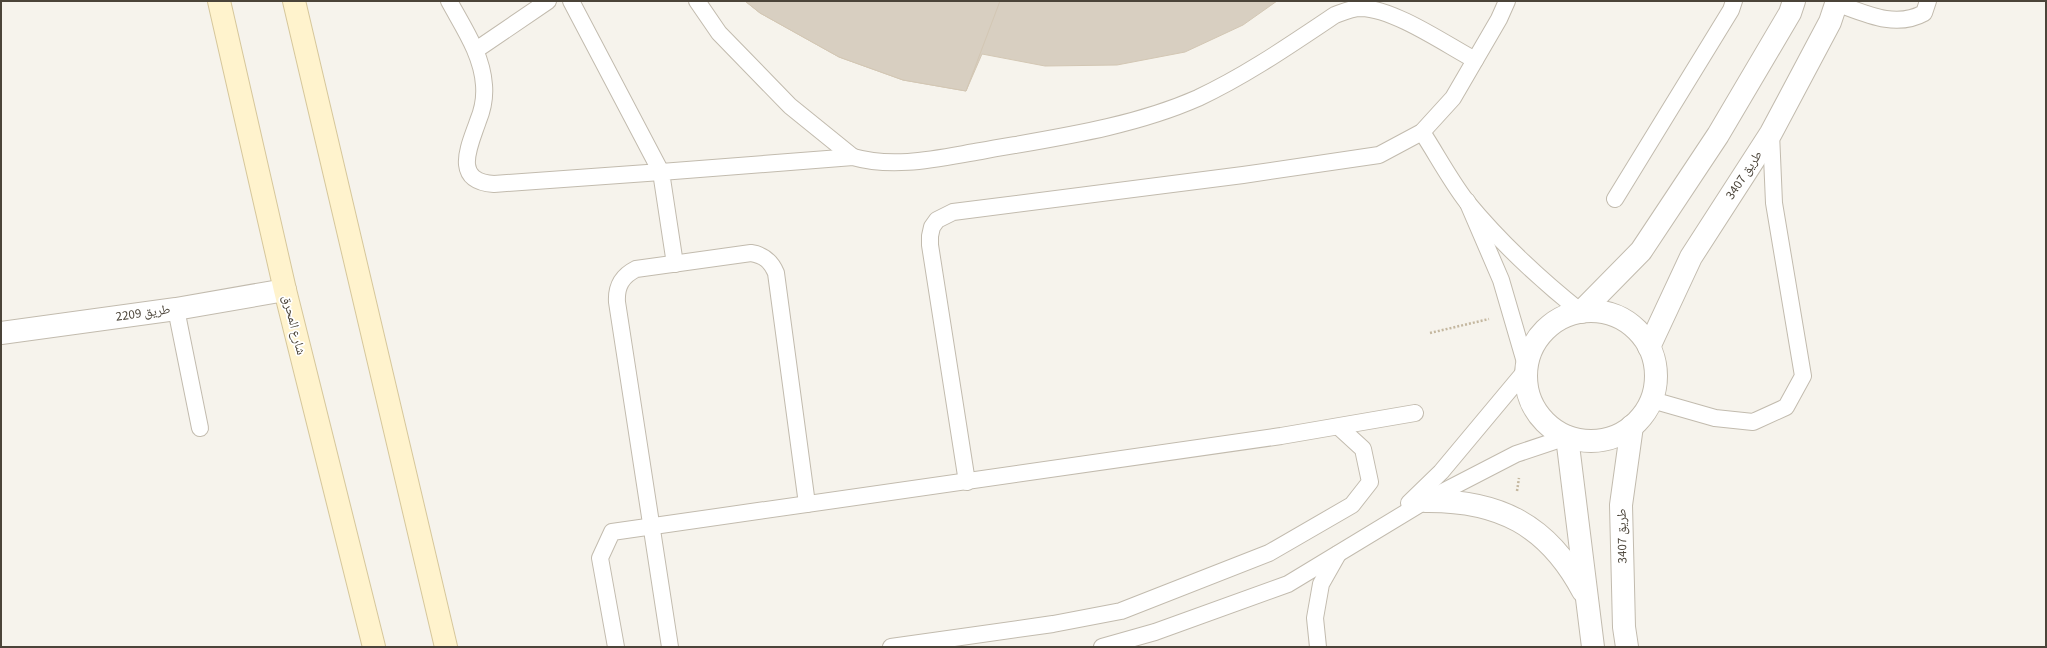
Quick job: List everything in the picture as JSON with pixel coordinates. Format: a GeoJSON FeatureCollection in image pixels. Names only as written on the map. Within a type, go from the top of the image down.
{"type":"FeatureCollection","features":[{"type":"Feature","properties":{"kind":"main road","name":"شارع المحرق"},"geometry":{"type":"LineString","coordinates":[[220,1],[285,290],[374,647]]}},
{"type":"Feature","properties":{"kind":"main road"},"geometry":{"type":"LineString","coordinates":[[294,1],[446,647]]}},
{"type":"Feature","properties":{"kind":"street"},"geometry":{"type":"LineString","coordinates":[[1581,312],[1641,251],[1718,135],[1790,13],[1794,1]]}},
{"type":"Feature","properties":{"kind":"street","name":"طريق 3407"},"geometry":{"type":"LineString","coordinates":[[1650,347],[1691,257],[1771,134],[1830,22],[1837,2]]}},
{"type":"Feature","properties":{"kind":"street","name":"طريق 2209"},"geometry":{"type":"LineString","coordinates":[[1,333],[176,309],[285,290]]}},
{"type":"Feature","properties":{"kind":"street"},"geometry":{"type":"LineString","coordinates":[[1581,312],[1602,312],[1621,319],[1637,331],[1650,347],[1656,366],[1656,383],[1652,400],[1644,414],[1621,434],[1594,441],[1567,437],[1553,429],[1540,417],[1531,402],[1527,386],[1527,369],[1533,348],[1539,338],[1550,326],[1565,317],[1581,312]]}},
{"type":"Feature","properties":{"kind":"street","name":"طريق 3407"},"geometry":{"type":"LineString","coordinates":[[1627,647],[1624,627],[1621,505],[1632,426]]}},
{"type":"Feature","properties":{"kind":"street"},"geometry":{"type":"LineString","coordinates":[[1567,437],[1593,647]]}},
{"type":"Feature","properties":{"kind":"street"},"geometry":{"type":"LineString","coordinates":[[1425,501],[1453,500],[1481,505],[1508,515],[1533,530],[1555,549],[1572,571],[1586,596]]}},
{"type":"Feature","properties":{"kind":"lane"},"geometry":{"type":"LineString","coordinates":[[449,1],[476,50],[482,67],[484,85],[484,103],[467,151],[466,160],[474,177],[482,183],[494,184],[853,158],[867,161],[910,163],[1062,137],[1164,111],[1227,84],[1257,67],[1334,15],[1347,10],[1360,8],[1386,14],[1422,30],[1475,60]]}},
{"type":"Feature","properties":{"kind":"lane"},"geometry":{"type":"LineString","coordinates":[[476,50],[548,1]]}},
{"type":"Feature","properties":{"kind":"lane"},"geometry":{"type":"LineString","coordinates":[[572,1],[661,172],[680,264]]}},
{"type":"Feature","properties":{"kind":"lane"},"geometry":{"type":"LineString","coordinates":[[697,1],[719,33],[785,100],[853,158]]}},
{"type":"Feature","properties":{"kind":"lane"},"geometry":{"type":"LineString","coordinates":[[967,482],[930,236],[932,227],[937,220],[944,215],[1007,204],[1220,178],[1379,154],[1422,132],[1453,98],[1499,19],[1507,1]]}},
{"type":"Feature","properties":{"kind":"lane"},"geometry":{"type":"LineString","coordinates":[[1615,199],[1731,10],[1734,1]]}},
{"type":"Feature","properties":{"kind":"lane"},"geometry":{"type":"LineString","coordinates":[[1837,2],[1872,16],[1900,21],[1913,19],[1924,13],[1928,1]]}},
{"type":"Feature","properties":{"kind":"lane"},"geometry":{"type":"LineString","coordinates":[[1422,132],[1467,201],[1521,260],[1550,287],[1581,312]]}},
{"type":"Feature","properties":{"kind":"lane"},"geometry":{"type":"LineString","coordinates":[[1652,400],[1715,418],[1753,422],[1786,407],[1803,376],[1774,203],[1771,134]]}},
{"type":"Feature","properties":{"kind":"lane"},"geometry":{"type":"LineString","coordinates":[[1390,521],[1441,472],[1527,369],[1501,280],[1467,201]]}},
{"type":"Feature","properties":{"kind":"lane"},"geometry":{"type":"LineString","coordinates":[[670,647],[617,294],[622,279],[629,273],[636,269],[751,253],[760,254],[773,265],[776,273],[807,504]]}},
{"type":"Feature","properties":{"kind":"lane"},"geometry":{"type":"LineString","coordinates":[[176,309],[200,428]]}},
{"type":"Feature","properties":{"kind":"lane"},"geometry":{"type":"LineString","coordinates":[[616,647],[600,558],[612,532],[967,482],[1339,427],[1415,413]]}},
{"type":"Feature","properties":{"kind":"lane"},"geometry":{"type":"LineString","coordinates":[[892,647],[1053,624],[1121,611],[1269,553],[1352,505],[1370,482],[1363,449],[1339,427]]}},
{"type":"Feature","properties":{"kind":"lane"},"geometry":{"type":"LineString","coordinates":[[1102,647],[1155,632],[1288,584],[1425,501],[1516,454],[1567,437]]}},
{"type":"Feature","properties":{"kind":"lane"},"geometry":{"type":"LineString","coordinates":[[1318,647],[1315,618],[1321,584],[1339,552]]}},
{"type":"Feature","properties":{"kind":"building"},"geometry":{"type":"Polygon","coordinates":[[[745,1],[1277,1],[1243,25],[1185,52],[1117,65],[1045,66],[982,54],[966,91],[903,80],[839,57],[760,13],[745,1]]]}},
{"type":"Feature","properties":{"kind":"building"},"geometry":{"type":"Polygon","coordinates":[[[745,1],[1000,1],[966,91],[903,80],[839,57],[760,13],[745,1]]]}}]}
